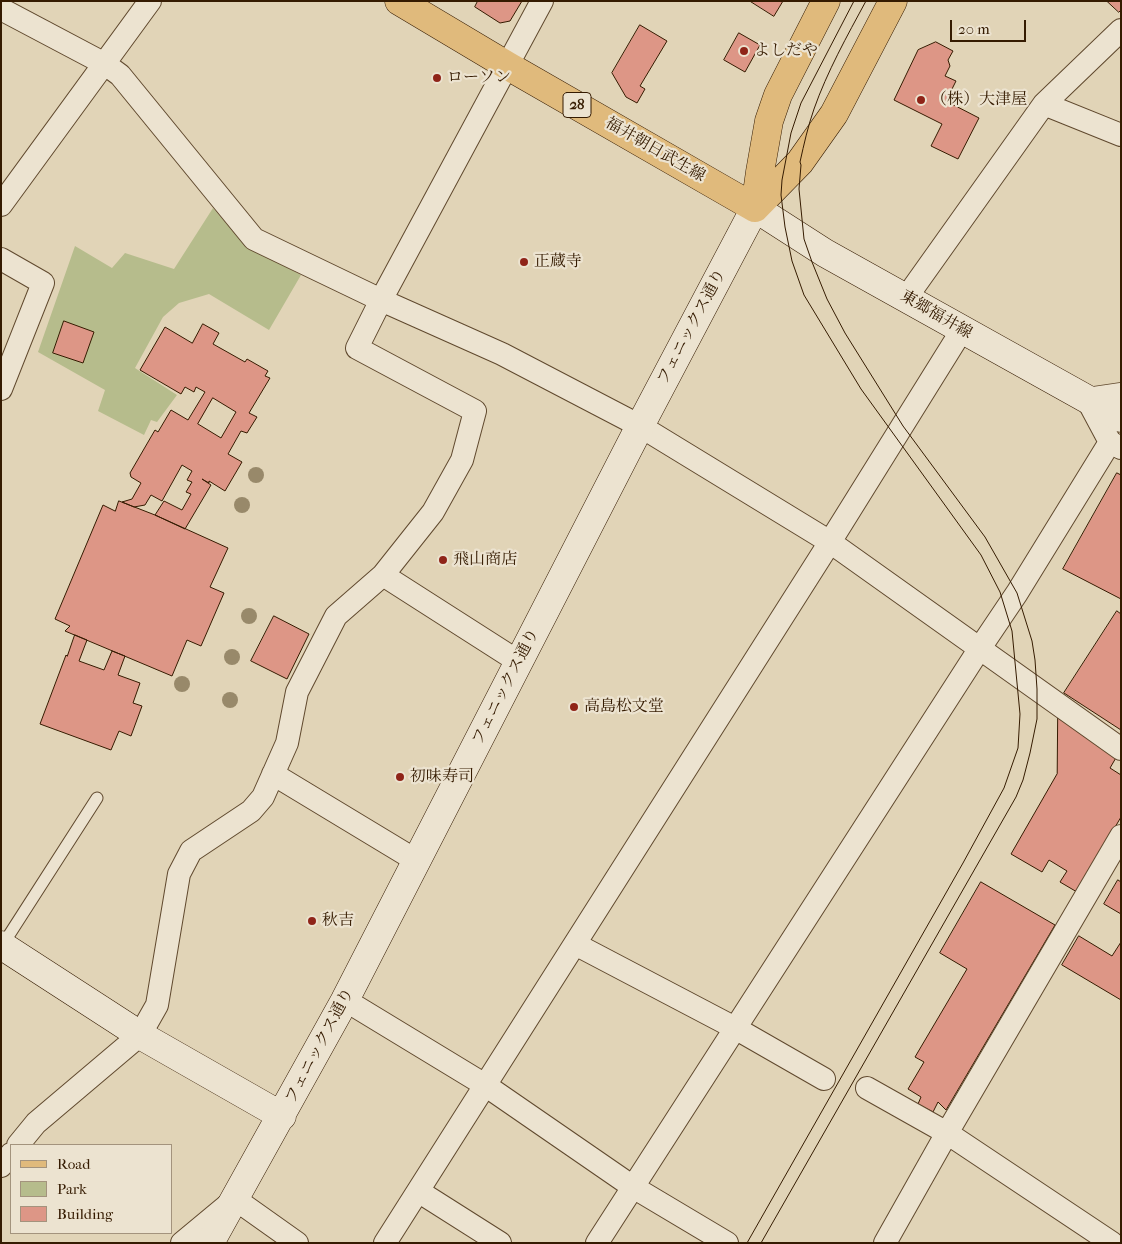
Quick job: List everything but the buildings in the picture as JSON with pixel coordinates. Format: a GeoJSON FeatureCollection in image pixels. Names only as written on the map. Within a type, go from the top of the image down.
{"type":"FeatureCollection","features":[{"type":"Feature","properties":{"kind":"main road","name":"福井朝日武生線"},"geometry":{"type":"LineString","coordinates":[[399,1],[755,208]]}},
{"type":"Feature","properties":{"kind":"main road","name":"フェニックス通り"},"geometry":{"type":"LineString","coordinates":[[755,208],[770,121],[778,95],[826,1]]}},
{"type":"Feature","properties":{"kind":"main road","name":"フェニックス通り"},"geometry":{"type":"LineString","coordinates":[[210,1243],[345,1000],[640,426],[755,208],[800,162],[834,114],[893,1]]}},
{"type":"Feature","properties":{"kind":"main road","name":"東郷福井線"},"geometry":{"type":"LineString","coordinates":[[755,208],[825,253],[1087,399],[1117,436]]}},
{"type":"Feature","properties":{"kind":"main road"},"geometry":{"type":"LineString","coordinates":[[2,946],[140,1035],[282,1116]]}},
{"type":"Feature","properties":{"kind":"street"},"geometry":{"type":"LineString","coordinates":[[1,205],[150,1]]}},
{"type":"Feature","properties":{"kind":"street"},"geometry":{"type":"LineString","coordinates":[[19,1144],[36,1123],[140,1035],[157,1005],[179,874],[190,851],[251,811],[262,797],[287,743],[297,692],[336,616],[383,575],[433,512],[462,460],[475,411],[357,348],[542,1]]}},
{"type":"Feature","properties":{"kind":"street"},"geometry":{"type":"LineString","coordinates":[[1,9],[105,64],[120,76],[254,239],[502,354],[640,426],[830,542],[1121,749]]}},
{"type":"Feature","properties":{"kind":"street"},"geometry":{"type":"LineString","coordinates":[[906,298],[1044,104],[1121,30]]}},
{"type":"Feature","properties":{"kind":"street"},"geometry":{"type":"LineString","coordinates":[[1044,104],[1121,134]]}},
{"type":"Feature","properties":{"kind":"street"},"geometry":{"type":"LineString","coordinates":[[1,259],[43,284],[1,389]]}},
{"type":"Feature","properties":{"kind":"street"},"geometry":{"type":"LineString","coordinates":[[385,1243],[830,542],[962,330]]}},
{"type":"Feature","properties":{"kind":"street"},"geometry":{"type":"LineString","coordinates":[[1087,399],[1121,394]]}},
{"type":"Feature","properties":{"kind":"street"},"geometry":{"type":"LineString","coordinates":[[597,1243],[1117,436]]}},
{"type":"Feature","properties":{"kind":"street"},"geometry":{"type":"LineString","coordinates":[[383,575],[519,662]]}},
{"type":"Feature","properties":{"kind":"street"},"geometry":{"type":"LineString","coordinates":[[273,774],[416,861]]}},
{"type":"Feature","properties":{"kind":"street"},"geometry":{"type":"LineString","coordinates":[[885,1243],[947,1133],[1121,836]]}},
{"type":"Feature","properties":{"kind":"street"},"geometry":{"type":"LineString","coordinates":[[575,944],[735,1028],[824,1079]]}},
{"type":"Feature","properties":{"kind":"street"},"geometry":{"type":"LineString","coordinates":[[345,1000],[485,1085],[633,1187],[727,1243]]}},
{"type":"Feature","properties":{"kind":"street"},"geometry":{"type":"LineString","coordinates":[[866,1088],[947,1133],[1112,1243]]}},
{"type":"Feature","properties":{"kind":"street"},"geometry":{"type":"LineString","coordinates":[[1,1166],[10,1155]]}},
{"type":"Feature","properties":{"kind":"street"},"geometry":{"type":"LineString","coordinates":[[418,1191],[500,1243]]}},
{"type":"Feature","properties":{"kind":"street"},"geometry":{"type":"LineString","coordinates":[[182,1243],[235,1199],[297,1243]]}},
{"type":"Feature","properties":{"kind":"lane"},"geometry":{"type":"LineString","coordinates":[[2,946],[97,798]]}},
{"type":"Feature","properties":{"kind":"green space"},"geometry":{"type":"Polygon","coordinates":[[[213,208],[245,245],[301,275],[269,330],[209,294],[179,303],[163,317],[135,368],[177,395],[157,422],[151,420],[144,435],[98,411],[105,390],[38,352],[75,246],[112,268],[125,253],[174,269],[213,208]]]}},
{"type":"Feature","properties":{"kind":"tram line"},"geometry":{"type":"LineString","coordinates":[[747,1243],[963,863],[1004,788],[1018,748],[1020,714],[1012,631],[1000,592],[981,555],[861,389],[804,295],[792,261],[781,195],[791,133],[801,103],[854,1]]}},
{"type":"Feature","properties":{"kind":"tram line"},"geometry":{"type":"LineString","coordinates":[[761,1243],[1016,797],[1023,780],[1037,719],[1037,689],[1032,641],[1017,593],[985,537],[903,426],[845,333],[827,299],[804,239],[799,189],[800,162],[806,135],[825,81],[866,1]]}},
{"type":"Feature","properties":{"kind":"place","name":"よしだや"},"geometry":{"type":"Point","coordinates":[744,51]}},
{"type":"Feature","properties":{"kind":"place","name":"ローソン"},"geometry":{"type":"Point","coordinates":[437,78]}},
{"type":"Feature","properties":{"kind":"place","name":"（株）大津屋"},"geometry":{"type":"Point","coordinates":[921,100]}},
{"type":"Feature","properties":{"kind":"place","name":"正蔵寺"},"geometry":{"type":"Point","coordinates":[524,262]}},
{"type":"Feature","properties":{"kind":"place","name":"飛山商店"},"geometry":{"type":"Point","coordinates":[443,560]}},
{"type":"Feature","properties":{"kind":"place","name":"高島松文堂"},"geometry":{"type":"Point","coordinates":[574,707]}},
{"type":"Feature","properties":{"kind":"place","name":"初味寿司"},"geometry":{"type":"Point","coordinates":[400,777]}},
{"type":"Feature","properties":{"kind":"place","name":"秋吉"},"geometry":{"type":"Point","coordinates":[312,921]}}]}
